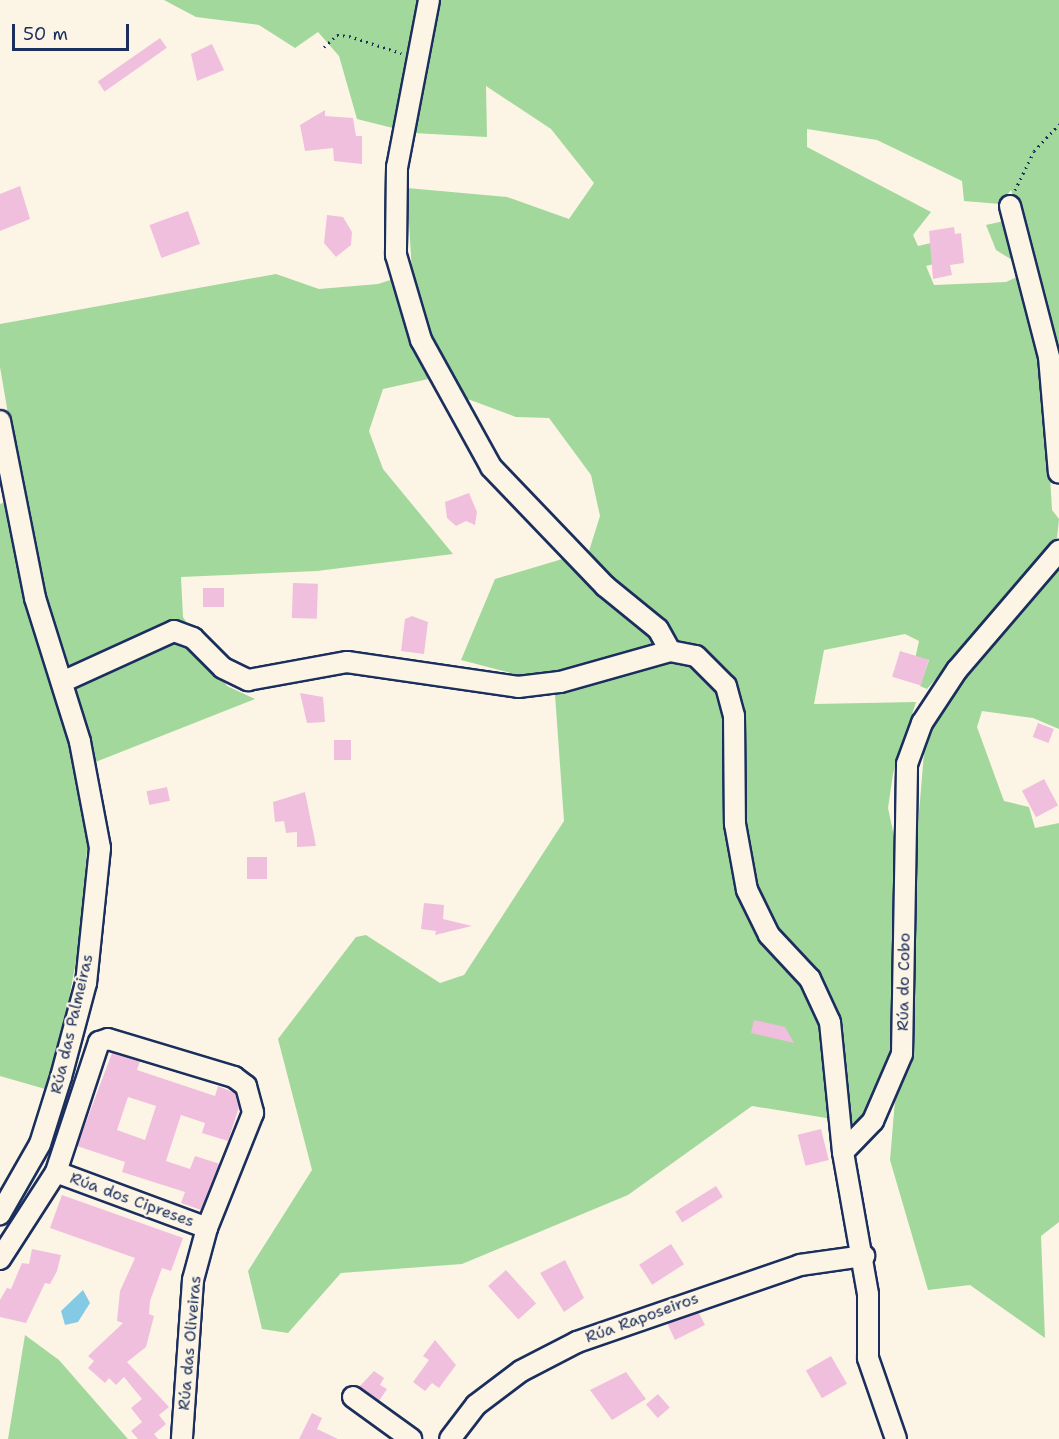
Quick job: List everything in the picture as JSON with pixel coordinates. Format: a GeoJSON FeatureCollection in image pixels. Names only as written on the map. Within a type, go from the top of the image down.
{"type":"FeatureCollection","features":[{"type":"Feature","properties":{"kind":"street"},"geometry":{"type":"LineString","coordinates":[[429,0],[397,167],[396,255],[421,340],[491,467],[605,586],[658,629],[670,651]]}},
{"type":"Feature","properties":{"kind":"street"},"geometry":{"type":"LineString","coordinates":[[1010,206],[1049,357],[1059,473]]}},
{"type":"Feature","properties":{"kind":"street","name":"Rúa das Palmeiras"},"geometry":{"type":"LineString","coordinates":[[0,421],[35,598],[62,682],[94,804],[100,848],[96,909],[86,983],[51,1112],[40,1144],[0,1214]]}},
{"type":"Feature","properties":{"kind":"street","name":"Rúa do Cobo"},"geometry":{"type":"LineString","coordinates":[[843,1152],[873,1121],[902,1054],[907,764],[922,723],[957,670],[1059,551]]}},
{"type":"Feature","properties":{"kind":"street"},"geometry":{"type":"LineString","coordinates":[[62,682],[174,631],[193,638],[223,668],[248,680],[347,662],[518,687],[543,685],[670,651],[696,656],[726,686],[734,716],[735,824],[747,890],[770,935],[810,979],[830,1022],[843,1152],[864,1257],[868,1358],[896,1439]]}},
{"type":"Feature","properties":{"kind":"street","name":"Rúa das Oliveiras"},"geometry":{"type":"LineString","coordinates":[[99,1042],[108,1039],[234,1077],[253,1097],[253,1113],[207,1228],[193,1280],[182,1439]]}},
{"type":"Feature","properties":{"kind":"street","name":"Rúa das Palmeiras"},"geometry":{"type":"LineString","coordinates":[[0,1259],[56,1172],[99,1042]]}},
{"type":"Feature","properties":{"kind":"street","name":"Rúa dos Cipreses"},"geometry":{"type":"LineString","coordinates":[[56,1172],[207,1228]]}},
{"type":"Feature","properties":{"kind":"street","name":"Rúa Raposeiros"},"geometry":{"type":"LineString","coordinates":[[450,1439],[476,1405],[521,1371],[577,1342],[800,1265],[864,1257]]}},
{"type":"Feature","properties":{"kind":"street"},"geometry":{"type":"LineString","coordinates":[[353,1397],[411,1439]]}},
{"type":"Feature","properties":{"kind":"path"},"geometry":{"type":"LineString","coordinates":[[324,47],[337,35],[349,36],[417,57]]}},
{"type":"Feature","properties":{"kind":"path"},"geometry":{"type":"LineString","coordinates":[[1010,206],[1034,151],[1059,124]]}},
{"type":"Feature","properties":{"kind":"green space"},"geometry":{"type":"Polygon","coordinates":[[[164,0],[1059,0],[1059,380],[1055,340],[1011,190],[1000,204],[964,201],[962,181],[877,140],[807,129],[807,147],[931,212],[913,235],[918,246],[931,243],[934,264],[926,266],[934,285],[1006,282],[1019,276],[1044,372],[1052,510],[1059,519],[1057,538],[927,689],[920,686],[929,660],[915,659],[919,641],[905,634],[824,650],[814,704],[916,702],[893,774],[888,808],[897,850],[893,1060],[873,1107],[857,1123],[752,1106],[628,1195],[462,1264],[341,1273],[288,1333],[262,1329],[248,1271],[312,1170],[278,1039],[356,937],[366,935],[440,983],[464,975],[564,821],[555,695],[522,676],[461,660],[495,579],[589,551],[600,516],[591,475],[549,418],[516,417],[465,398],[433,378],[383,389],[369,431],[383,469],[453,554],[317,571],[181,577],[183,617],[227,686],[255,699],[93,763],[81,934],[52,1091],[0,1076],[0,504],[22,496],[0,367],[0,324],[276,274],[319,289],[378,284],[412,273],[407,188],[507,197],[569,219],[594,183],[551,129],[486,86],[487,137],[413,133],[357,119],[339,56],[318,32],[295,48],[259,25],[196,17],[164,0]]]}},
{"type":"Feature","properties":{"kind":"green space"},"geometry":{"type":"Polygon","coordinates":[[[1004,221],[1014,259],[1012,260],[996,250],[986,225],[1004,221]]]}},
{"type":"Feature","properties":{"kind":"green space"},"geometry":{"type":"Polygon","coordinates":[[[1059,564],[1059,729],[1033,718],[982,711],[977,727],[1004,801],[1029,807],[1035,828],[1059,823],[1059,1222],[1041,1236],[1045,1338],[970,1285],[928,1290],[890,1160],[925,741],[958,681],[1059,564]]]}},
{"type":"Feature","properties":{"kind":"green space"},"geometry":{"type":"Polygon","coordinates":[[[25,1335],[59,1360],[128,1439],[8,1439],[25,1335]]]}},
{"type":"Feature","properties":{"kind":"water"},"geometry":{"type":"Polygon","coordinates":[[[83,1290],[90,1303],[78,1322],[65,1325],[61,1311],[83,1290]]]}},
{"type":"Feature","properties":{"kind":"building"},"geometry":{"type":"Polygon","coordinates":[[[160,38],[167,48],[105,91],[98,82],[160,38]]]}},
{"type":"Feature","properties":{"kind":"building"},"geometry":{"type":"Polygon","coordinates":[[[212,44],[224,70],[197,81],[191,54],[212,44]]]}},
{"type":"Feature","properties":{"kind":"building"},"geometry":{"type":"Polygon","coordinates":[[[325,110],[325,116],[353,118],[356,136],[362,136],[362,164],[334,161],[333,148],[305,151],[300,125],[325,110]]]}},
{"type":"Feature","properties":{"kind":"building"},"geometry":{"type":"Polygon","coordinates":[[[20,186],[30,219],[0,231],[0,194],[20,186]]]}},
{"type":"Feature","properties":{"kind":"building"},"geometry":{"type":"Polygon","coordinates":[[[188,211],[200,244],[161,258],[149,225],[188,211]]]}},
{"type":"Feature","properties":{"kind":"building"},"geometry":{"type":"Polygon","coordinates":[[[327,215],[343,217],[352,232],[351,245],[336,257],[324,243],[327,215]]]}},
{"type":"Feature","properties":{"kind":"building"},"geometry":{"type":"Polygon","coordinates":[[[954,227],[955,234],[961,233],[964,263],[950,265],[952,275],[933,279],[929,231],[954,227]]]}},
{"type":"Feature","properties":{"kind":"building"},"geometry":{"type":"Polygon","coordinates":[[[469,493],[477,512],[475,525],[466,521],[456,526],[447,518],[445,502],[469,493]]]}},
{"type":"Feature","properties":{"kind":"building"},"geometry":{"type":"Polygon","coordinates":[[[293,583],[318,584],[317,619],[292,618],[293,583]]]}},
{"type":"Feature","properties":{"kind":"building"},"geometry":{"type":"Polygon","coordinates":[[[203,588],[224,588],[224,607],[203,607],[203,588]]]}},
{"type":"Feature","properties":{"kind":"building"},"geometry":{"type":"Polygon","coordinates":[[[412,616],[428,622],[424,654],[401,651],[405,619],[412,616]]]}},
{"type":"Feature","properties":{"kind":"building"},"geometry":{"type":"Polygon","coordinates":[[[900,651],[929,660],[921,686],[892,677],[900,651]]]}},
{"type":"Feature","properties":{"kind":"building"},"geometry":{"type":"Polygon","coordinates":[[[300,693],[323,697],[325,722],[307,723],[300,693]]]}},
{"type":"Feature","properties":{"kind":"building"},"geometry":{"type":"Polygon","coordinates":[[[1038,723],[1054,729],[1048,743],[1033,737],[1038,723]]]}},
{"type":"Feature","properties":{"kind":"building"},"geometry":{"type":"Polygon","coordinates":[[[334,740],[351,740],[351,760],[334,760],[334,740]]]}},
{"type":"Feature","properties":{"kind":"building"},"geometry":{"type":"Polygon","coordinates":[[[1044,779],[1058,805],[1036,817],[1022,791],[1044,779]]]}},
{"type":"Feature","properties":{"kind":"building"},"geometry":{"type":"Polygon","coordinates":[[[167,787],[170,801],[149,805],[146,791],[167,787]]]}},
{"type":"Feature","properties":{"kind":"building"},"geometry":{"type":"Polygon","coordinates":[[[305,792],[316,846],[297,847],[297,832],[286,833],[284,821],[275,822],[273,802],[305,792]]]}},
{"type":"Feature","properties":{"kind":"building"},"geometry":{"type":"Polygon","coordinates":[[[247,857],[267,857],[267,879],[247,879],[247,857]]]}},
{"type":"Feature","properties":{"kind":"building"},"geometry":{"type":"Polygon","coordinates":[[[424,903],[444,905],[443,919],[472,926],[435,935],[436,931],[421,929],[424,903]]]}},
{"type":"Feature","properties":{"kind":"building"},"geometry":{"type":"Polygon","coordinates":[[[754,1020],[785,1027],[794,1043],[751,1033],[754,1020]]]}},
{"type":"Feature","properties":{"kind":"building"},"geometry":{"type":"Polygon","coordinates":[[[112,1053],[140,1061],[137,1070],[215,1096],[218,1086],[235,1093],[239,1107],[228,1141],[202,1133],[205,1123],[181,1115],[166,1161],[190,1169],[195,1156],[220,1164],[201,1210],[181,1203],[185,1192],[122,1172],[125,1162],[77,1146],[112,1053]],[[128,1097],[117,1130],[145,1140],[156,1106],[128,1097]]]}},
{"type":"Feature","properties":{"kind":"building"},"geometry":{"type":"Polygon","coordinates":[[[821,1129],[829,1160],[805,1166],[798,1135],[821,1129]]]}},
{"type":"Feature","properties":{"kind":"building"},"geometry":{"type":"Polygon","coordinates":[[[716,1186],[723,1197],[682,1222],[675,1211],[716,1186]]]}},
{"type":"Feature","properties":{"kind":"building"},"geometry":{"type":"Polygon","coordinates":[[[62,1195],[183,1238],[171,1271],[162,1268],[150,1301],[149,1314],[154,1316],[146,1347],[127,1362],[169,1407],[159,1415],[166,1424],[154,1434],[158,1439],[138,1439],[131,1431],[142,1422],[131,1408],[142,1399],[124,1377],[116,1385],[109,1378],[105,1383],[88,1368],[94,1361],[88,1356],[123,1323],[117,1321],[120,1291],[135,1258],[50,1228],[62,1195]]]}},
{"type":"Feature","properties":{"kind":"building"},"geometry":{"type":"Polygon","coordinates":[[[671,1244],[684,1264],[652,1285],[639,1265],[671,1244]]]}},
{"type":"Feature","properties":{"kind":"building"},"geometry":{"type":"Polygon","coordinates":[[[32,1249],[61,1255],[57,1271],[50,1284],[45,1283],[26,1323],[0,1317],[0,1300],[7,1288],[11,1289],[22,1263],[29,1264],[32,1249]]]}},
{"type":"Feature","properties":{"kind":"building"},"geometry":{"type":"Polygon","coordinates":[[[565,1260],[584,1298],[564,1312],[540,1273],[565,1260]]]}},
{"type":"Feature","properties":{"kind":"building"},"geometry":{"type":"Polygon","coordinates":[[[506,1270],[536,1303],[518,1320],[488,1286],[506,1270]]]}},
{"type":"Feature","properties":{"kind":"building"},"geometry":{"type":"Polygon","coordinates":[[[699,1313],[705,1325],[675,1340],[667,1323],[699,1313]]]}},
{"type":"Feature","properties":{"kind":"building"},"geometry":{"type":"Polygon","coordinates":[[[435,1340],[456,1365],[439,1388],[432,1383],[425,1391],[413,1382],[429,1360],[423,1356],[435,1340]]]}},
{"type":"Feature","properties":{"kind":"building"},"geometry":{"type":"Polygon","coordinates":[[[831,1356],[847,1384],[822,1398],[806,1370],[831,1356]]]}},
{"type":"Feature","properties":{"kind":"building"},"geometry":{"type":"Polygon","coordinates":[[[374,1371],[384,1378],[380,1385],[387,1389],[379,1401],[359,1387],[374,1371]]]}},
{"type":"Feature","properties":{"kind":"building"},"geometry":{"type":"Polygon","coordinates":[[[626,1372],[646,1399],[612,1420],[590,1390],[626,1372]]]}},
{"type":"Feature","properties":{"kind":"building"},"geometry":{"type":"Polygon","coordinates":[[[658,1394],[670,1408],[658,1418],[646,1404],[658,1394]]]}},
{"type":"Feature","properties":{"kind":"building"},"geometry":{"type":"Polygon","coordinates":[[[312,1413],[322,1418],[317,1429],[338,1439],[299,1439],[312,1413]]]}}]}
